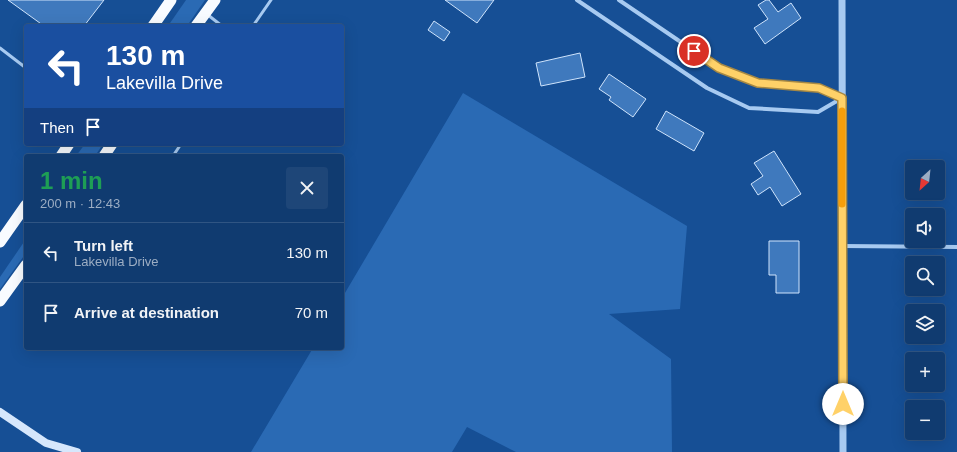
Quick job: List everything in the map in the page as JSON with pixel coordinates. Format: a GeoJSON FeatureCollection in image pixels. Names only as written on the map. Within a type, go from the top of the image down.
{"type":"FeatureCollection","features":[{"type":"Feature","properties":{"kind":"highway"},"geometry":{"type":"LineString","coordinates":[[154,24],[171,0]]}},
{"type":"Feature","properties":{"kind":"highway"},"geometry":{"type":"LineString","coordinates":[[197,24],[214,0]]}},
{"type":"Feature","properties":{"kind":"highway"},"geometry":{"type":"LineString","coordinates":[[0,242],[24,208]]}},
{"type":"Feature","properties":{"kind":"highway"},"geometry":{"type":"LineString","coordinates":[[0,301],[24,268]]}},
{"type":"Feature","properties":{"kind":"main road"},"geometry":{"type":"LineString","coordinates":[[0,412],[46,443],[77,452]]}},
{"type":"Feature","properties":{"kind":"street"},"geometry":{"type":"LineString","coordinates":[[577,0],[706,88],[748,108],[818,112],[841,98]]}},
{"type":"Feature","properties":{"kind":"street"},"geometry":{"type":"LineString","coordinates":[[619,0],[719,68],[758,83],[819,88],[841,98]]}},
{"type":"Feature","properties":{"kind":"street"},"geometry":{"type":"LineString","coordinates":[[842,0],[841,98],[843,452]]}},
{"type":"Feature","properties":{"kind":"street"},"geometry":{"type":"LineString","coordinates":[[842,246],[957,247]]}},
{"type":"Feature","properties":{"kind":"lane"},"geometry":{"type":"LineString","coordinates":[[254,24],[271,0]]}},
{"type":"Feature","properties":{"kind":"lane"},"geometry":{"type":"LineString","coordinates":[[205,13],[219,24]]}},
{"type":"Feature","properties":{"kind":"lane"},"geometry":{"type":"LineString","coordinates":[[0,48],[24,66]]}},
{"type":"Feature","properties":{"kind":"shaded area"},"geometry":{"type":"Polygon","coordinates":[[[186,0],[205,0],[188,24],[169,24],[186,0]]]}},
{"type":"Feature","properties":{"kind":"shaded area"},"geometry":{"type":"Polygon","coordinates":[[[463,93],[687,226],[680,309],[609,314],[671,359],[672,452],[516,452],[467,427],[452,452],[251,452],[312,350],[344,350],[344,295],[463,93]]]}},
{"type":"Feature","properties":{"kind":"shaded area"},"geometry":{"type":"Polygon","coordinates":[[[84,146],[102,146],[96,154],[78,154],[84,146]]]}},
{"type":"Feature","properties":{"kind":"shaded area"},"geometry":{"type":"Polygon","coordinates":[[[24,242],[24,256],[0,289],[0,277],[24,242]]]}},
{"type":"Feature","properties":{"kind":"building"},"geometry":{"type":"Polygon","coordinates":[[[8,0],[104,0],[86,24],[41,24],[8,0]]]}},
{"type":"Feature","properties":{"kind":"building"},"geometry":{"type":"Polygon","coordinates":[[[445,0],[494,0],[477,23],[445,0]]]}},
{"type":"Feature","properties":{"kind":"building"},"geometry":{"type":"Polygon","coordinates":[[[766,0],[769,0],[778,12],[791,3],[801,18],[765,44],[754,28],[768,19],[758,5],[766,0]]]}},
{"type":"Feature","properties":{"kind":"building"},"geometry":{"type":"Polygon","coordinates":[[[434,21],[450,32],[444,41],[428,30],[434,21]]]}},
{"type":"Feature","properties":{"kind":"building"},"geometry":{"type":"Polygon","coordinates":[[[580,53],[585,77],[541,86],[536,63],[580,53]]]}},
{"type":"Feature","properties":{"kind":"building"},"geometry":{"type":"Polygon","coordinates":[[[609,74],[646,99],[633,117],[609,100],[611,97],[599,89],[609,74]]]}},
{"type":"Feature","properties":{"kind":"building"},"geometry":{"type":"Polygon","coordinates":[[[666,111],[704,133],[694,151],[656,129],[666,111]]]}},
{"type":"Feature","properties":{"kind":"building"},"geometry":{"type":"Polygon","coordinates":[[[774,151],[801,194],[782,206],[770,187],[758,195],[751,184],[763,176],[754,163],[774,151]]]}},
{"type":"Feature","properties":{"kind":"building"},"geometry":{"type":"Polygon","coordinates":[[[769,241],[799,241],[799,293],[776,293],[776,275],[769,275],[769,241]]]}},
{"type":"Feature","properties":{"kind":"slow traffic"},"geometry":{"type":"LineString","coordinates":[[842,111],[842,204]]}},
{"type":"Feature","properties":{"kind":"route"},"geometry":{"type":"LineString","coordinates":[[694,51],[719,68],[758,83],[819,88],[841,99],[842,98],[843,404]]}}]}
